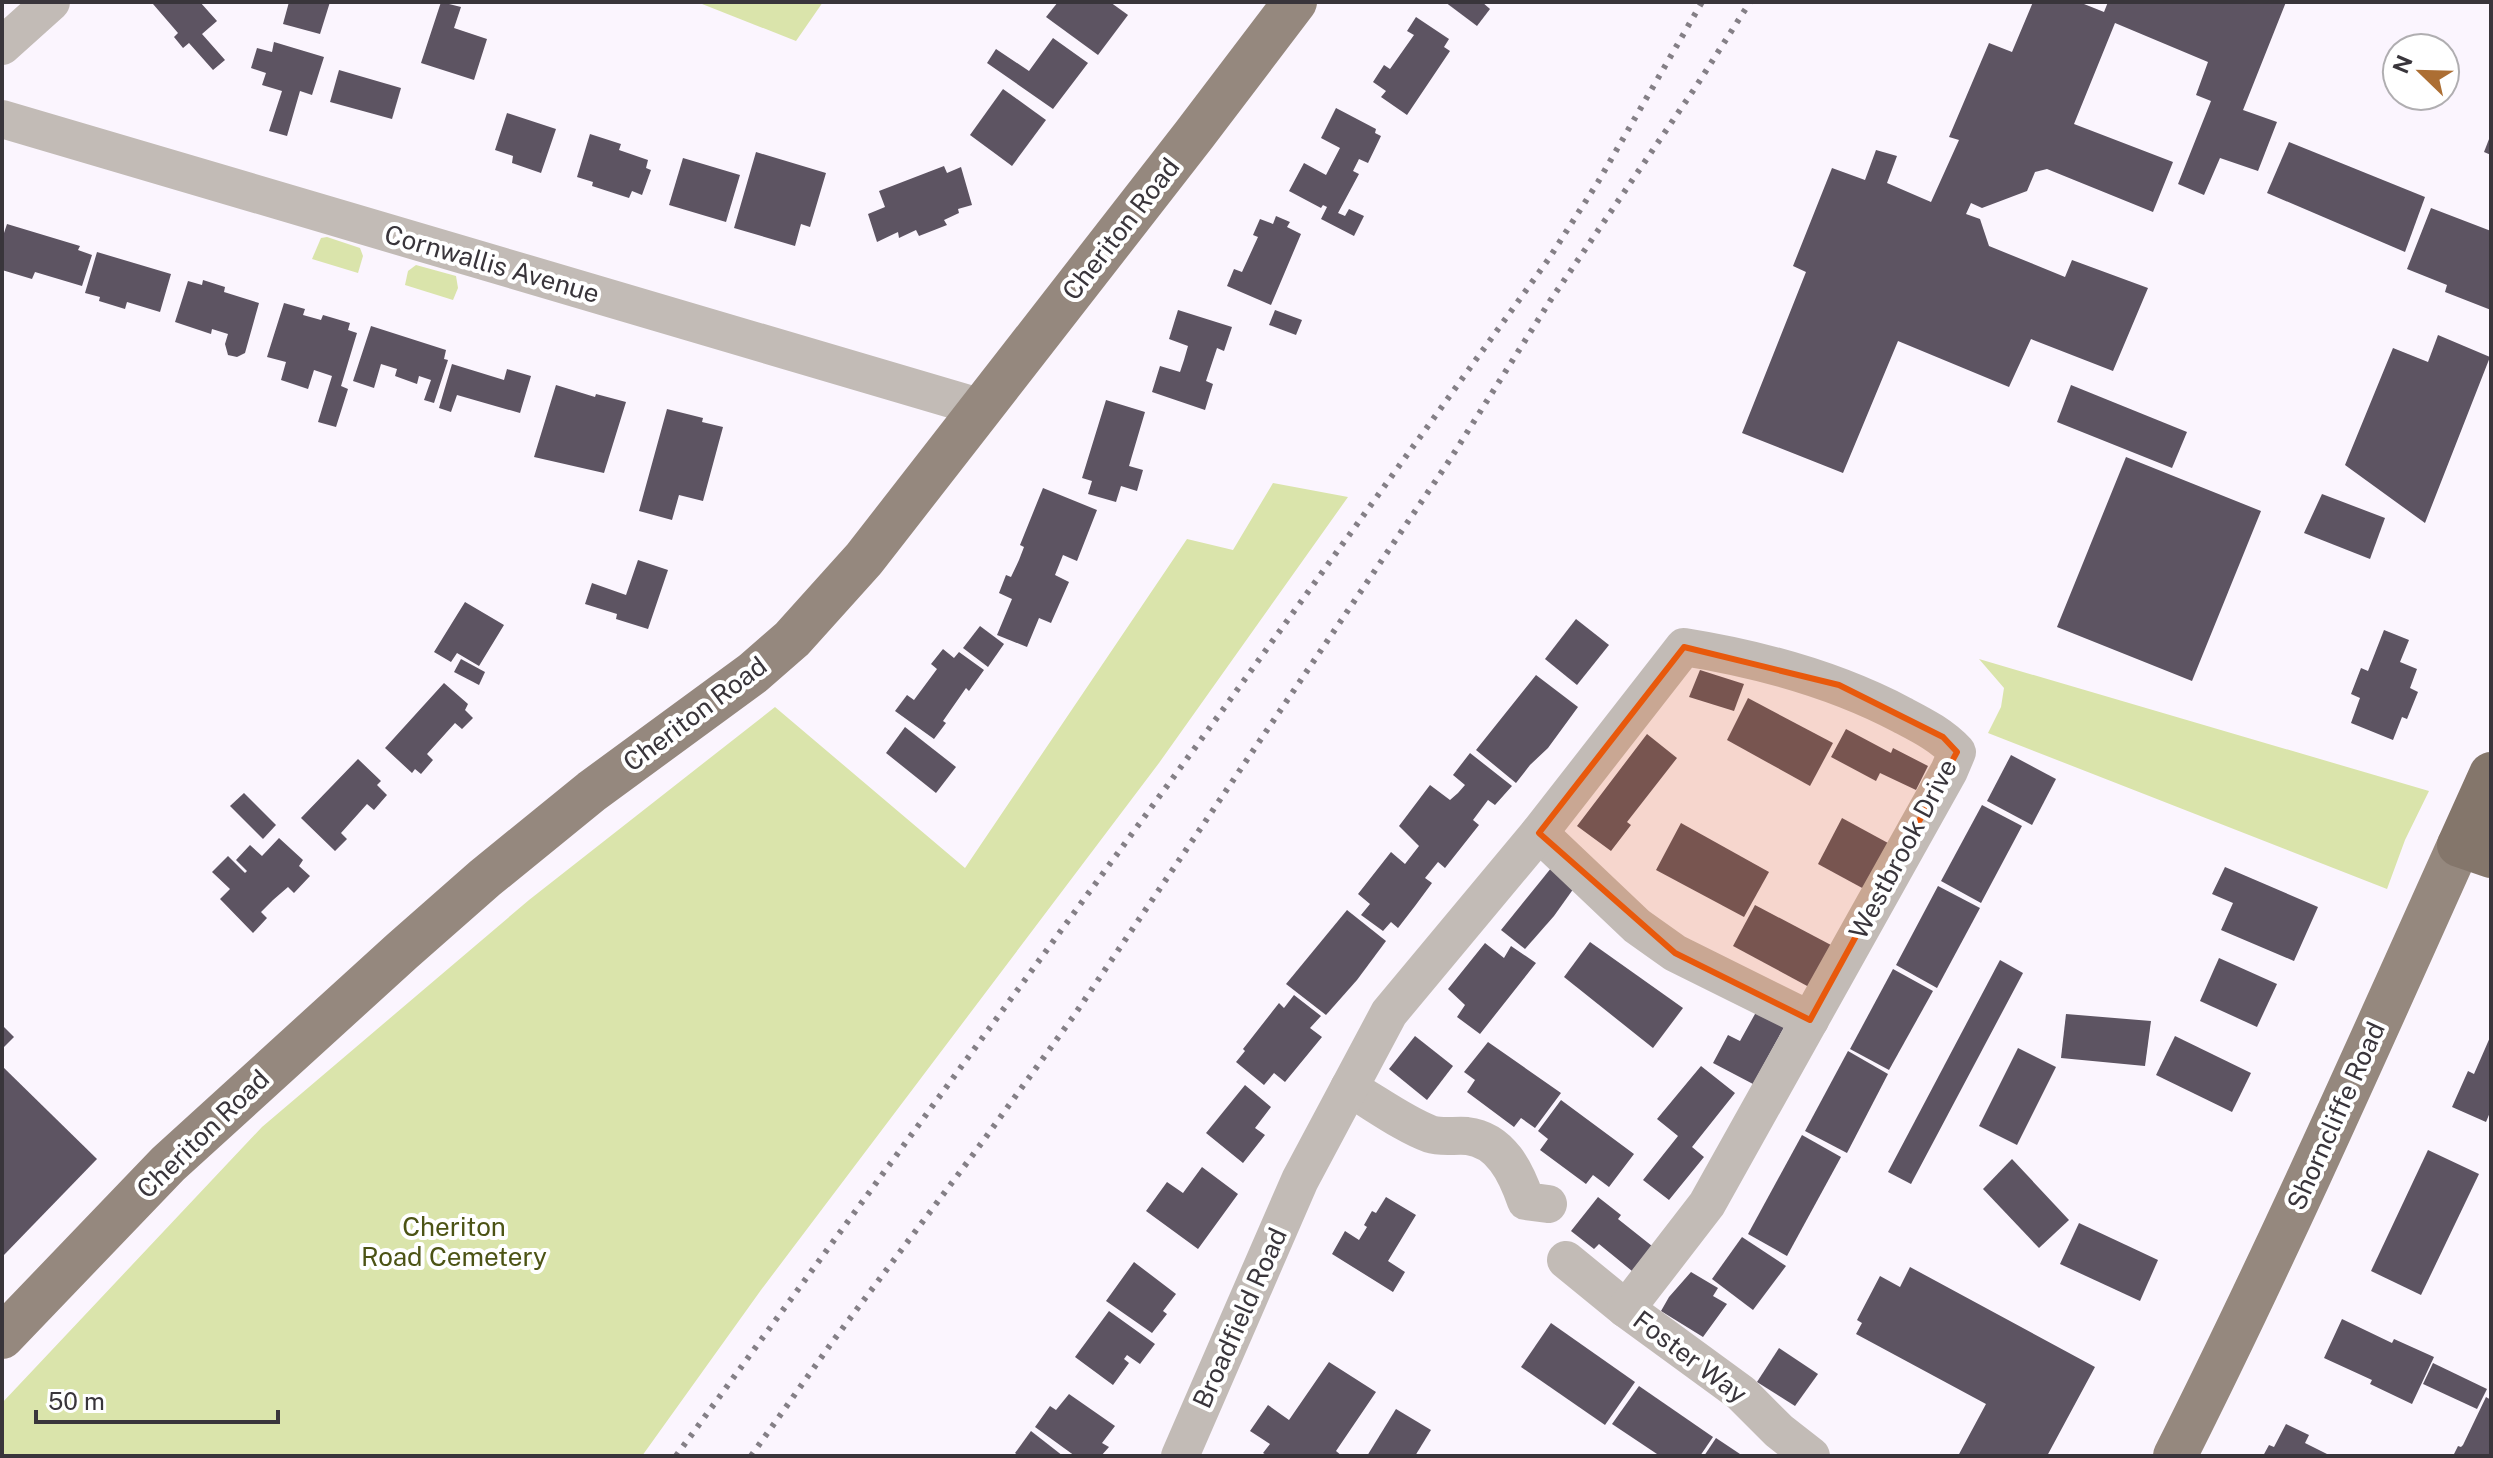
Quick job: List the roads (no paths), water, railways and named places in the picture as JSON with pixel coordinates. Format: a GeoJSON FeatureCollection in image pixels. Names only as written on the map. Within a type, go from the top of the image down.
{"type":"FeatureCollection","features":[{"type":"Feature","properties":{"kind":"highway","name":"Shorncliffe Road"},"geometry":{"type":"LineString","coordinates":[[2475,850],[2491,774]]}},
{"type":"Feature","properties":{"kind":"main road","name":"Cheriton Road"},"geometry":{"type":"LineString","coordinates":[[2,1337],[168,1164],[390,961],[555,821],[753,673],[792,639],[864,559],[1295,2]]}},
{"type":"Feature","properties":{"kind":"main road","name":"Shorncliffe Road"},"geometry":{"type":"LineString","coordinates":[[2175,1456],[2312,1170],[2475,850]]}},
{"type":"Feature","properties":{"kind":"street"},"geometry":{"type":"LineString","coordinates":[[2,46],[51,2]]}},
{"type":"Feature","properties":{"kind":"street","name":"Cornwallis Avenue"},"geometry":{"type":"LineString","coordinates":[[2,119],[982,408]]}},
{"type":"Feature","properties":{"kind":"street","name":"Westbrook Drive"},"geometry":{"type":"LineString","coordinates":[[1300,1180],[1389,1013],[1539,833],[1684,647],[1725,654],[1839,685],[1943,737],[1957,752],[1707,1204],[1626,1309]]}},
{"type":"Feature","properties":{"kind":"street"},"geometry":{"type":"LineString","coordinates":[[1539,833],[1637,926],[1675,953],[1810,1020]]}},
{"type":"Feature","properties":{"kind":"street"},"geometry":{"type":"LineString","coordinates":[[1349,1088],[1433,1135],[1470,1137],[1489,1144],[1507,1160],[1526,1201],[1548,1204]]}},
{"type":"Feature","properties":{"kind":"street","name":"Broadfield Road"},"geometry":{"type":"LineString","coordinates":[[1180,1456],[1300,1180]]}},
{"type":"Feature","properties":{"kind":"street","name":"Foster Way"},"geometry":{"type":"LineString","coordinates":[[1566,1260],[1626,1309],[1741,1393],[1779,1431],[1811,1456]]}},
{"type":"Feature","properties":{"kind":"railway"},"geometry":{"type":"LineString","coordinates":[[676,1456],[1548,260],[1598,182],[1702,2]]}},
{"type":"Feature","properties":{"kind":"railway"},"geometry":{"type":"LineString","coordinates":[[751,1456],[1073,1017],[1449,461],[1550,301],[1750,2]]}},
{"type":"Feature","properties":{"kind":"park label","name":"Cheriton Road Cemetery"},"geometry":{"type":"Point","coordinates":[454,1242]}}]}
